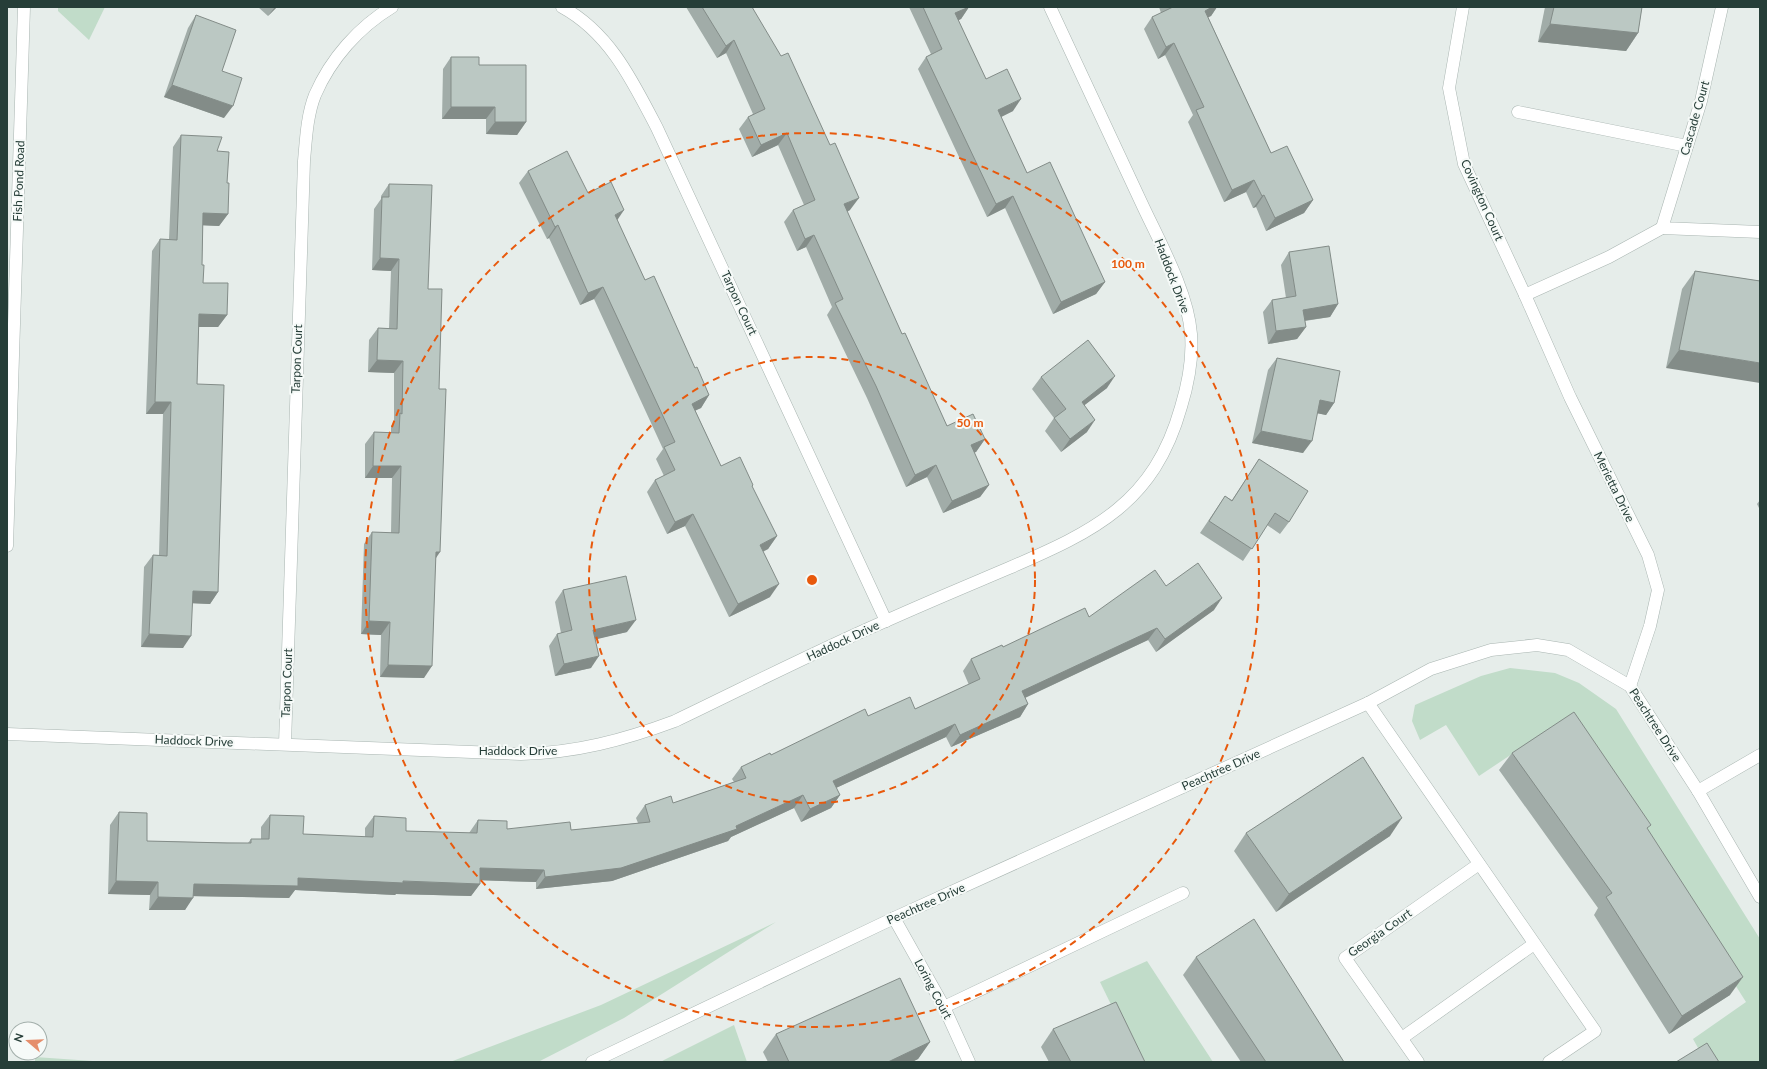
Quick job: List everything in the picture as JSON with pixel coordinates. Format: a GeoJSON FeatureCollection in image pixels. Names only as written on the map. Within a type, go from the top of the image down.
{"type":"FeatureCollection","features":[{"type":"Feature","properties":{"kind":"street","name":"Fish Pond Road"},"geometry":{"type":"LineString","coordinates":[[7,546],[10,345],[24,7]]}},
{"type":"Feature","properties":{"kind":"street","name":"Tarpon Court"},"geometry":{"type":"LineString","coordinates":[[285,744],[304,161],[307,126],[315,95],[330,69],[350,40],[373,19],[392,7]]}},
{"type":"Feature","properties":{"kind":"street","name":"Tarpon Court"},"geometry":{"type":"LineString","coordinates":[[562,7],[576,15],[595,31],[614,54],[630,77],[657,128],[886,620]]}},
{"type":"Feature","properties":{"kind":"street","name":"Haddock Drive"},"geometry":{"type":"LineString","coordinates":[[7,734],[521,754],[549,753],[608,743],[639,735],[675,721],[886,620],[1058,546],[1087,532],[1112,515],[1146,482],[1167,448],[1175,429],[1186,391],[1192,334],[1188,312],[1181,291],[1163,249],[1050,7]]}},
{"type":"Feature","properties":{"kind":"street","name":"Covington Court"},"geometry":{"type":"LineString","coordinates":[[1463,7],[1449,88],[1464,164],[1525,295]]}},
{"type":"Feature","properties":{"kind":"street","name":"Cascade Court"},"geometry":{"type":"LineString","coordinates":[[1662,228],[1688,146],[1722,7]]}},
{"type":"Feature","properties":{"kind":"street"},"geometry":{"type":"LineString","coordinates":[[1518,112],[1688,146]]}},
{"type":"Feature","properties":{"kind":"street"},"geometry":{"type":"LineString","coordinates":[[1525,295],[1609,257],[1662,228],[1760,232]]}},
{"type":"Feature","properties":{"kind":"street","name":"Merietta Drive"},"geometry":{"type":"LineString","coordinates":[[1525,295],[1570,397],[1648,555],[1658,590],[1650,626],[1630,686]]}},
{"type":"Feature","properties":{"kind":"street","name":"Peachtree Drive"},"geometry":{"type":"LineString","coordinates":[[592,1062],[894,918],[1368,703],[1431,668],[1491,650],[1538,645],[1568,650],[1630,686],[1698,791],[1760,897]]}},
{"type":"Feature","properties":{"kind":"street"},"geometry":{"type":"LineString","coordinates":[[1368,703],[1595,1030],[1550,1062]]}},
{"type":"Feature","properties":{"kind":"street"},"geometry":{"type":"LineString","coordinates":[[1698,791],[1760,755]]}},
{"type":"Feature","properties":{"kind":"street","name":"Georgia Court"},"geometry":{"type":"LineString","coordinates":[[1418,1062],[1345,958],[1480,864]]}},
{"type":"Feature","properties":{"kind":"street"},"geometry":{"type":"LineString","coordinates":[[944,1007],[1183,893]]}},
{"type":"Feature","properties":{"kind":"street","name":"Loring Court"},"geometry":{"type":"LineString","coordinates":[[894,918],[944,1007],[969,1062]]}},
{"type":"Feature","properties":{"kind":"street"},"geometry":{"type":"LineString","coordinates":[[1402,1038],[1534,944]]}},
{"type":"Feature","properties":{"kind":"green space"},"geometry":{"type":"Polygon","coordinates":[[[58,7],[105,7],[89,40],[58,11],[58,7]]]}},
{"type":"Feature","properties":{"kind":"green space"},"geometry":{"type":"Polygon","coordinates":[[[1510,668],[1555,673],[1579,683],[1616,709],[1760,939],[1760,1062],[1706,1062],[1693,1039],[1746,1002],[1566,718],[1479,776],[1446,725],[1420,740],[1412,721],[1415,705],[1481,676],[1510,668]]]}},
{"type":"Feature","properties":{"kind":"green space"},"geometry":{"type":"Polygon","coordinates":[[[776,922],[624,1018],[538,1062],[450,1062],[601,1005],[776,922]]]}},
{"type":"Feature","properties":{"kind":"green space"},"geometry":{"type":"Polygon","coordinates":[[[1147,961],[1213,1062],[1139,1062],[1100,982],[1147,961]]]}},
{"type":"Feature","properties":{"kind":"green space"},"geometry":{"type":"Polygon","coordinates":[[[734,1025],[747,1062],[661,1062],[664,1060],[734,1025]]]}},
{"type":"Feature","properties":{"kind":"green space"},"geometry":{"type":"Polygon","coordinates":[[[48,1058],[107,1062],[35,1062],[48,1061],[48,1058]]]}},
{"type":"Feature","properties":{"kind":"building"},"geometry":{"type":"Polygon","coordinates":[[[702,7],[752,7],[781,56],[788,53],[830,145],[835,143],[859,198],[844,204],[902,334],[905,333],[947,426],[973,414],[985,439],[971,445],[989,485],[952,501],[936,465],[915,475],[876,386],[835,303],[843,299],[814,235],[805,239],[793,210],[815,200],[787,133],[761,145],[748,117],[765,109],[734,40],[726,46],[702,7]]]}},
{"type":"Feature","properties":{"kind":"building"},"geometry":{"type":"Polygon","coordinates":[[[923,7],[969,7],[955,13],[986,79],[1007,69],[1021,99],[998,110],[1027,173],[1050,162],[1105,282],[1061,302],[1013,196],[996,204],[926,57],[942,49],[923,7]]]}},
{"type":"Feature","properties":{"kind":"building"},"geometry":{"type":"Polygon","coordinates":[[[1173,7],[1212,7],[1205,11],[1271,153],[1287,146],[1313,200],[1275,218],[1264,195],[1262,196],[1254,180],[1232,190],[1196,110],[1204,107],[1174,43],[1166,47],[1152,17],[1173,7]]]}},
{"type":"Feature","properties":{"kind":"building"},"geometry":{"type":"Polygon","coordinates":[[[1554,7],[1642,7],[1638,33],[1550,24],[1554,7]]]}},
{"type":"Feature","properties":{"kind":"building"},"geometry":{"type":"Polygon","coordinates":[[[196,15],[236,30],[222,71],[242,78],[233,106],[172,85],[196,15]]]}},
{"type":"Feature","properties":{"kind":"building"},"geometry":{"type":"Polygon","coordinates":[[[451,57],[479,57],[479,65],[526,65],[526,122],[495,122],[495,107],[451,107],[451,57]]]}},
{"type":"Feature","properties":{"kind":"building"},"geometry":{"type":"Polygon","coordinates":[[[181,135],[222,137],[217,151],[229,152],[227,183],[229,183],[228,214],[203,213],[202,265],[204,265],[203,283],[228,283],[227,315],[199,314],[197,384],[224,385],[218,592],[193,591],[191,636],[149,634],[153,555],[167,556],[171,402],[155,402],[160,239],[177,240],[181,135]]]}},
{"type":"Feature","properties":{"kind":"building"},"geometry":{"type":"Polygon","coordinates":[[[567,151],[588,193],[611,182],[624,210],[615,215],[645,280],[654,276],[695,368],[697,367],[709,395],[692,404],[721,466],[740,457],[753,485],[752,486],[777,536],[760,545],[779,584],[738,604],[693,514],[675,522],[655,480],[675,470],[664,447],[675,442],[603,287],[588,293],[558,225],[555,227],[528,171],[567,151]]]}},
{"type":"Feature","properties":{"kind":"building"},"geometry":{"type":"Polygon","coordinates":[[[389,184],[432,185],[428,289],[442,289],[439,389],[446,389],[440,552],[436,552],[432,666],[388,665],[390,622],[369,621],[372,532],[399,533],[401,466],[373,466],[374,432],[399,433],[400,413],[402,414],[403,361],[377,360],[378,328],[397,329],[399,259],[380,258],[382,197],[389,197],[389,184]]]}},
{"type":"Feature","properties":{"kind":"building"},"geometry":{"type":"Polygon","coordinates":[[[1329,246],[1338,304],[1303,310],[1306,327],[1276,331],[1272,300],[1296,296],[1289,252],[1329,246]]]}},
{"type":"Feature","properties":{"kind":"building"},"geometry":{"type":"Polygon","coordinates":[[[1695,271],[1760,281],[1760,363],[1679,350],[1695,271]]]}},
{"type":"Feature","properties":{"kind":"building"},"geometry":{"type":"Polygon","coordinates":[[[1088,340],[1115,376],[1082,402],[1095,420],[1070,439],[1054,418],[1066,409],[1041,377],[1088,340]]]}},
{"type":"Feature","properties":{"kind":"building"},"geometry":{"type":"Polygon","coordinates":[[[1277,358],[1340,371],[1334,403],[1320,400],[1312,441],[1261,431],[1277,358]]]}},
{"type":"Feature","properties":{"kind":"building"},"geometry":{"type":"Polygon","coordinates":[[[1259,459],[1308,491],[1289,522],[1275,513],[1252,549],[1209,521],[1225,496],[1232,501],[1259,459]]]}},
{"type":"Feature","properties":{"kind":"building"},"geometry":{"type":"Polygon","coordinates":[[[1198,563],[1222,598],[1165,639],[1157,628],[1022,691],[1028,704],[960,735],[955,724],[833,781],[840,795],[810,809],[803,795],[736,826],[737,829],[621,868],[545,877],[544,870],[480,868],[480,884],[403,881],[403,883],[298,878],[298,886],[194,884],[193,898],[158,897],[158,882],[116,881],[119,812],[147,813],[147,841],[227,843],[251,843],[251,839],[269,839],[270,815],[304,816],[303,834],[373,837],[374,816],[406,818],[406,831],[477,833],[478,820],[507,821],[507,829],[570,822],[571,830],[650,822],[645,805],[671,796],[673,803],[746,778],[741,767],[770,753],[771,755],[865,709],[868,716],[910,697],[915,709],[980,679],[971,659],[1002,645],[1003,647],[1085,608],[1089,617],[1155,570],[1166,586],[1198,563]]]}},
{"type":"Feature","properties":{"kind":"building"},"geometry":{"type":"Polygon","coordinates":[[[626,576],[636,620],[593,630],[599,656],[564,664],[557,634],[572,630],[563,590],[626,576]]]}},
{"type":"Feature","properties":{"kind":"building"},"geometry":{"type":"Polygon","coordinates":[[[1574,712],[1651,825],[1647,828],[1743,977],[1682,1016],[1606,897],[1612,893],[1512,753],[1574,712]]]}},
{"type":"Feature","properties":{"kind":"building"},"geometry":{"type":"Polygon","coordinates":[[[1363,757],[1402,818],[1289,894],[1246,833],[1363,757]]]}},
{"type":"Feature","properties":{"kind":"building"},"geometry":{"type":"Polygon","coordinates":[[[1254,919],[1344,1062],[1266,1062],[1196,957],[1254,919]]]}},
{"type":"Feature","properties":{"kind":"building"},"geometry":{"type":"Polygon","coordinates":[[[900,978],[930,1042],[888,1062],[789,1062],[776,1034],[900,978]]]}},
{"type":"Feature","properties":{"kind":"building"},"geometry":{"type":"Polygon","coordinates":[[[1116,1002],[1145,1062],[1071,1062],[1053,1029],[1116,1002]]]}},
{"type":"Feature","properties":{"kind":"building"},"geometry":{"type":"Polygon","coordinates":[[[1707,1043],[1719,1062],[1676,1062],[1707,1043]]]}}]}
